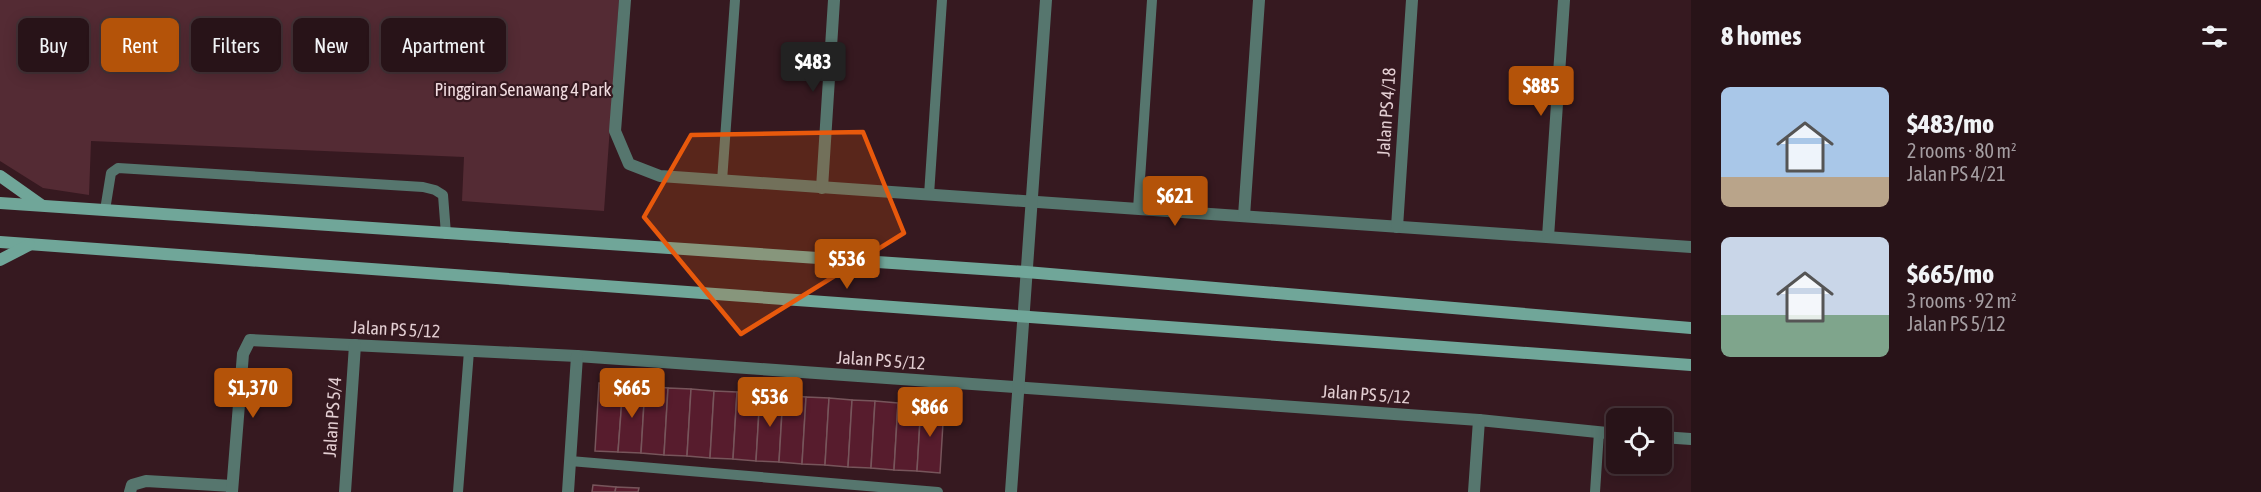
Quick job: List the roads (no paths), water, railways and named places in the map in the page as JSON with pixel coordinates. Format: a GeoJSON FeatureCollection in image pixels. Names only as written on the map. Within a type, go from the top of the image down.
{"type":"FeatureCollection","features":[{"type":"Feature","properties":{"kind":"street"},"geometry":{"type":"LineString","coordinates":[[625,0],[615,131],[629,164],[660,177],[1691,247]]}},
{"type":"Feature","properties":{"kind":"street"},"geometry":{"type":"LineString","coordinates":[[822,188],[834,0]]}},
{"type":"Feature","properties":{"kind":"street"},"geometry":{"type":"LineString","coordinates":[[1011,492],[1046,0]]}},
{"type":"Feature","properties":{"kind":"street"},"geometry":{"type":"LineString","coordinates":[[1244,216],[1259,0]]}},
{"type":"Feature","properties":{"kind":"street","name":"Jalan PS 4/18"},"geometry":{"type":"LineString","coordinates":[[1397,227],[1412,0]]}},
{"type":"Feature","properties":{"kind":"street"},"geometry":{"type":"LineString","coordinates":[[1548,237],[1564,0]]}},
{"type":"Feature","properties":{"kind":"street"},"geometry":{"type":"LineString","coordinates":[[0,176],[43,206]]}},
{"type":"Feature","properties":{"kind":"street"},"geometry":{"type":"LineString","coordinates":[[0,203],[1026,272],[1691,328]]}},
{"type":"Feature","properties":{"kind":"street"},"geometry":{"type":"LineString","coordinates":[[0,242],[1691,365]]}},
{"type":"Feature","properties":{"kind":"street"},"geometry":{"type":"LineString","coordinates":[[0,260],[30,244]]}},
{"type":"Feature","properties":{"kind":"street","name":"Jalan PS 5/12"},"geometry":{"type":"LineString","coordinates":[[232,489],[243,354],[249,340],[577,356],[1479,420],[1606,433]]}},
{"type":"Feature","properties":{"kind":"street","name":"Jalan PS 5/4"},"geometry":{"type":"LineString","coordinates":[[345,492],[355,345]]}},
{"type":"Feature","properties":{"kind":"street"},"geometry":{"type":"LineString","coordinates":[[568,492],[577,356]]}},
{"type":"Feature","properties":{"kind":"street"},"geometry":{"type":"LineString","coordinates":[[1474,492],[1479,420]]}},
{"type":"Feature","properties":{"kind":"street"},"geometry":{"type":"LineString","coordinates":[[1672,438],[1691,439]]}},
{"type":"Feature","properties":{"kind":"street"},"geometry":{"type":"LineString","coordinates":[[130,492],[132,485],[146,481],[232,489]]}},
{"type":"Feature","properties":{"kind":"lane"},"geometry":{"type":"LineString","coordinates":[[722,181],[735,0]]}},
{"type":"Feature","properties":{"kind":"lane"},"geometry":{"type":"LineString","coordinates":[[929,195],[942,0]]}},
{"type":"Feature","properties":{"kind":"lane"},"geometry":{"type":"LineString","coordinates":[[1138,209],[1152,0]]}},
{"type":"Feature","properties":{"kind":"lane"},"geometry":{"type":"LineString","coordinates":[[105,210],[111,173],[118,168],[423,187],[443,195],[446,234]]}},
{"type":"Feature","properties":{"kind":"lane"},"geometry":{"type":"LineString","coordinates":[[458,492],[469,351]]}},
{"type":"Feature","properties":{"kind":"lane"},"geometry":{"type":"LineString","coordinates":[[1595,492],[1599,432]]}},
{"type":"Feature","properties":{"kind":"lane"},"geometry":{"type":"LineString","coordinates":[[570,461],[938,492]]}},
{"type":"Feature","properties":{"kind":"park label","name":"Pinggiran Senawang 4 Park"},"geometry":{"type":"Point","coordinates":[523,89]}}]}
